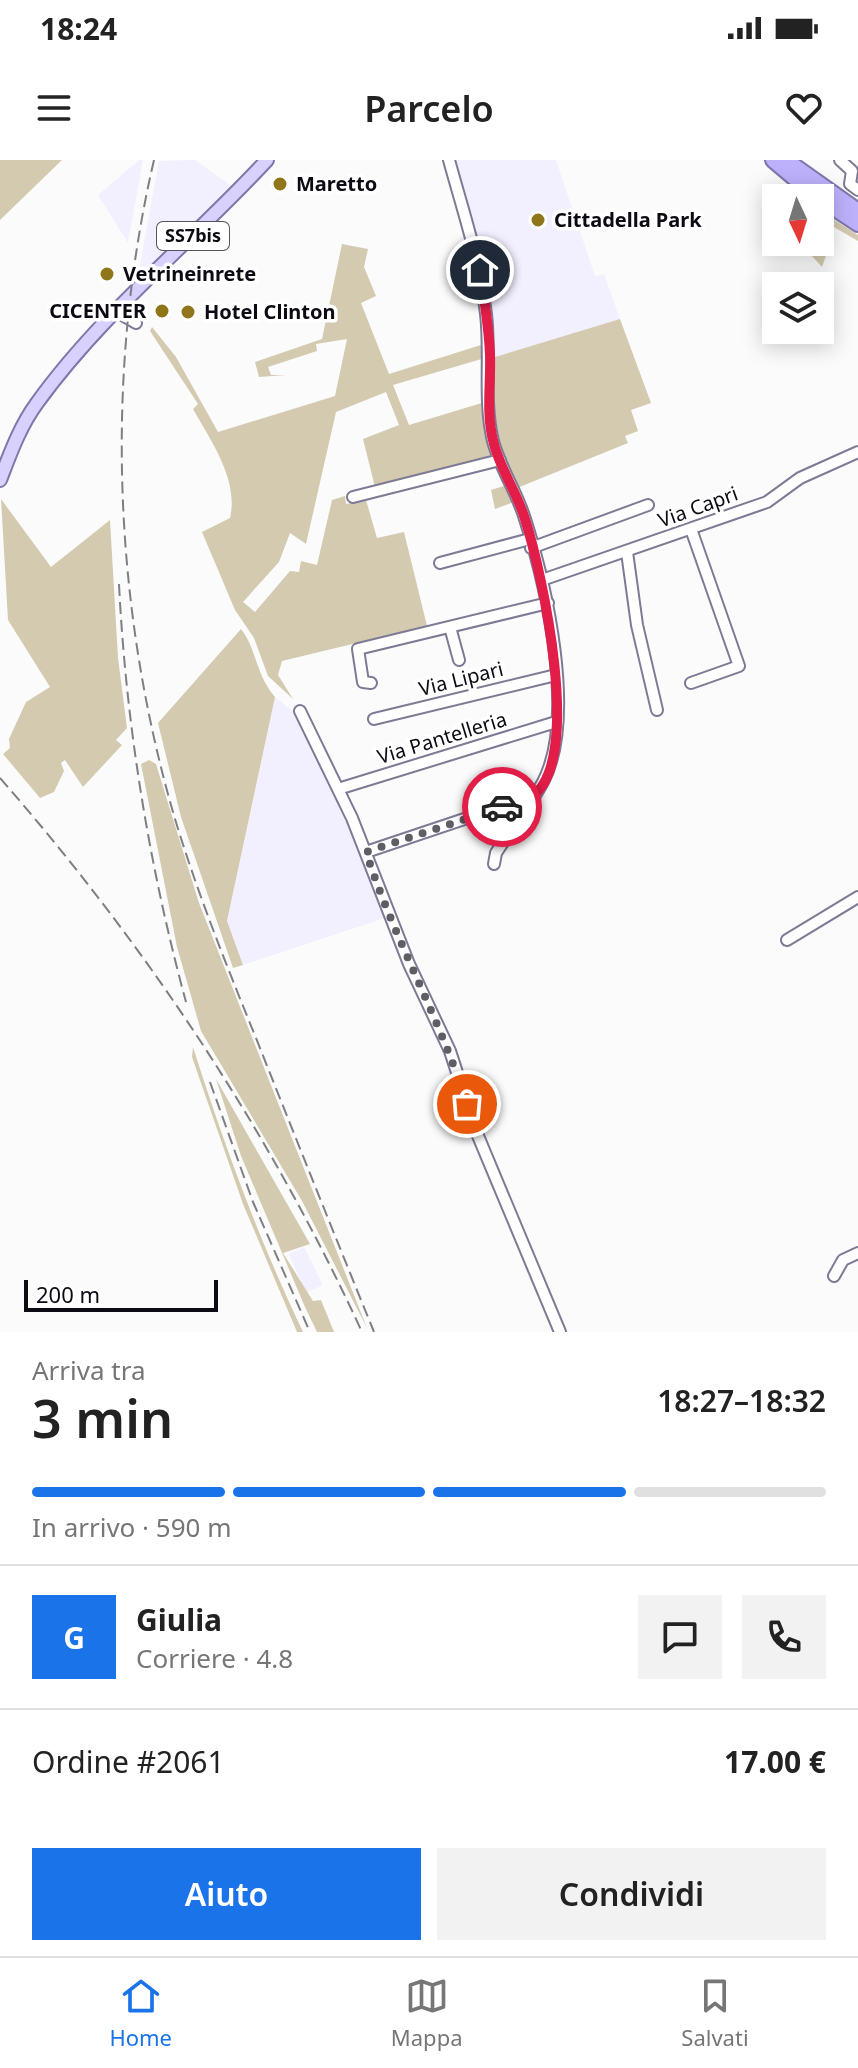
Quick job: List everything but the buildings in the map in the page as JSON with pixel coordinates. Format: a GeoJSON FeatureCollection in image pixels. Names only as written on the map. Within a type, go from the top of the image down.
{"type":"FeatureCollection","features":[{"type":"Feature","properties":{"kind":"highway"},"geometry":{"type":"LineString","coordinates":[[771,160],[804,184]]}},
{"type":"Feature","properties":{"kind":"highway"},"geometry":{"type":"LineString","coordinates":[[786,160],[810,184]]}},
{"type":"Feature","properties":{"kind":"highway"},"geometry":{"type":"LineString","coordinates":[[796,160],[813,184]]}},
{"type":"Feature","properties":{"kind":"highway"},"geometry":{"type":"LineString","coordinates":[[834,201],[858,211]]}},
{"type":"Feature","properties":{"kind":"highway"},"geometry":{"type":"LineString","coordinates":[[834,205],[858,224]]}},
{"type":"Feature","properties":{"kind":"main road","name":"SS7bis"},"geometry":{"type":"LineString","coordinates":[[0,480],[36,404],[117,312],[267,160]]}},
{"type":"Feature","properties":{"kind":"street"},"geometry":{"type":"LineString","coordinates":[[449,160],[486,288],[489,407],[493,440],[520,503],[542,580],[548,603],[556,675],[556,722],[551,760],[533,796],[496,853],[494,864]]}},
{"type":"Feature","properties":{"kind":"street"},"geometry":{"type":"LineString","coordinates":[[840,160],[852,171],[850,184],[858,190]]}},
{"type":"Feature","properties":{"kind":"street"},"geometry":{"type":"LineString","coordinates":[[117,312],[136,323]]}},
{"type":"Feature","properties":{"kind":"street","name":"Via Capri"},"geometry":{"type":"LineString","coordinates":[[542,580],[767,502],[800,478],[858,452]]}},
{"type":"Feature","properties":{"kind":"street"},"geometry":{"type":"LineString","coordinates":[[353,497],[500,460]]}},
{"type":"Feature","properties":{"kind":"street"},"geometry":{"type":"LineString","coordinates":[[440,563],[531,543],[648,505]]}},
{"type":"Feature","properties":{"kind":"street"},"geometry":{"type":"LineString","coordinates":[[691,529],[739,666],[691,683]]}},
{"type":"Feature","properties":{"kind":"street"},"geometry":{"type":"LineString","coordinates":[[627,552],[637,625],[657,710]]}},
{"type":"Feature","properties":{"kind":"street"},"geometry":{"type":"LineString","coordinates":[[371,683],[363,682],[358,649],[548,603]]}},
{"type":"Feature","properties":{"kind":"street"},"geometry":{"type":"LineString","coordinates":[[450,627],[459,660]]}},
{"type":"Feature","properties":{"kind":"street","name":"Via Lipari"},"geometry":{"type":"LineString","coordinates":[[374,719],[556,675]]}},
{"type":"Feature","properties":{"kind":"street"},"geometry":{"type":"LineString","coordinates":[[300,711],[366,852],[409,964],[450,1051],[476,1131],[560,1332]]}},
{"type":"Feature","properties":{"kind":"street","name":"Via Pantelleria"},"geometry":{"type":"LineString","coordinates":[[338,789],[556,722]]}},
{"type":"Feature","properties":{"kind":"street"},"geometry":{"type":"LineString","coordinates":[[366,852],[533,796]]}},
{"type":"Feature","properties":{"kind":"street"},"geometry":{"type":"LineString","coordinates":[[787,940],[858,897]]}},
{"type":"Feature","properties":{"kind":"street"},"geometry":{"type":"LineString","coordinates":[[834,1276],[843,1260],[858,1253]]}},
{"type":"Feature","properties":{"kind":"shaded area"},"geometry":{"type":"Polygon","coordinates":[[[0,160],[62,160],[0,220],[0,160]]]}},
{"type":"Feature","properties":{"kind":"shaded area"},"geometry":{"type":"Polygon","coordinates":[[[139,160],[143,160],[128,243],[98,195],[139,160]]]}},
{"type":"Feature","properties":{"kind":"shaded area"},"geometry":{"type":"Polygon","coordinates":[[[195,160],[231,186],[137,281],[159,161],[195,160]]]}},
{"type":"Feature","properties":{"kind":"shaded area"},"geometry":{"type":"Polygon","coordinates":[[[456,160],[556,160],[595,276],[604,274],[620,319],[495,357],[491,294],[456,160]]]}},
{"type":"Feature","properties":{"kind":"shaded area"},"geometry":{"type":"Polygon","coordinates":[[[834,220],[858,235],[858,241],[834,227],[834,220]]]}},
{"type":"Feature","properties":{"kind":"shaded area"},"geometry":{"type":"Polygon","coordinates":[[[342,244],[368,249],[364,267],[376,296],[361,303],[389,374],[484,344],[485,358],[393,385],[409,425],[485,402],[494,455],[375,487],[363,439],[399,425],[386,392],[336,412],[306,544],[290,533],[279,562],[243,602],[255,612],[290,571],[299,572],[301,561],[317,565],[332,500],[345,496],[346,504],[366,500],[377,538],[404,532],[427,626],[282,661],[278,675],[293,699],[268,676],[254,638],[235,610],[202,532],[230,518],[231,489],[222,461],[193,409],[198,404],[150,331],[152,327],[176,357],[218,432],[335,396],[347,339],[316,344],[317,351],[268,367],[271,375],[286,375],[259,377],[255,362],[322,339],[342,244]]]}},
{"type":"Feature","properties":{"kind":"shaded area"},"geometry":{"type":"Polygon","coordinates":[[[812,256],[826,256],[822,267],[812,256]]]}},
{"type":"Feature","properties":{"kind":"shaded area"},"geometry":{"type":"Polygon","coordinates":[[[620,319],[651,403],[631,410],[638,431],[625,436],[628,443],[517,488],[504,455],[497,424],[495,357],[620,319]]]}},
{"type":"Feature","properties":{"kind":"shaded area"},"geometry":{"type":"Polygon","coordinates":[[[507,485],[514,502],[495,509],[491,490],[507,485]]]}},
{"type":"Feature","properties":{"kind":"shaded area"},"geometry":{"type":"Polygon","coordinates":[[[1,499],[51,567],[110,520],[118,658],[127,728],[116,740],[122,745],[83,787],[65,760],[61,763],[64,771],[54,792],[40,798],[3,754],[10,748],[9,739],[26,702],[50,687],[8,620],[1,499]]]}},
{"type":"Feature","properties":{"kind":"shaded area"},"geometry":{"type":"Polygon","coordinates":[[[241,629],[275,697],[227,921],[243,965],[233,968],[181,817],[158,723],[241,629]]]}},
{"type":"Feature","properties":{"kind":"shaded area"},"geometry":{"type":"Polygon","coordinates":[[[275,697],[294,712],[348,820],[385,918],[243,965],[227,922],[275,697]]]}},
{"type":"Feature","properties":{"kind":"shaded area"},"geometry":{"type":"Polygon","coordinates":[[[149,760],[156,764],[199,903],[367,1328],[302,1201],[201,1031],[177,947],[141,764],[149,760]]]}},
{"type":"Feature","properties":{"kind":"shaded area"},"geometry":{"type":"Polygon","coordinates":[[[193,1047],[244,1192],[303,1332],[297,1332],[243,1204],[192,1057],[193,1047]]]}},
{"type":"Feature","properties":{"kind":"shaded area"},"geometry":{"type":"Polygon","coordinates":[[[216,1079],[310,1244],[283,1253],[313,1301],[321,1300],[334,1332],[317,1332],[305,1307],[241,1156],[216,1079]]]}},
{"type":"Feature","properties":{"kind":"shaded area"},"geometry":{"type":"Polygon","coordinates":[[[304,1247],[323,1285],[306,1293],[289,1254],[304,1247]]]}},
{"type":"Feature","properties":{"kind":"railway"},"geometry":{"type":"LineString","coordinates":[[154,160],[138,241],[127,324],[122,407],[122,491],[128,574],[154,739],[193,876],[374,1332]]}},
{"type":"Feature","properties":{"kind":"railway"},"geometry":{"type":"LineString","coordinates":[[119,584],[127,690],[141,795],[161,899],[186,1002]]}},
{"type":"Feature","properties":{"kind":"railway"},"geometry":{"type":"LineString","coordinates":[[0,778],[105,907],[201,1042],[287,1184],[362,1332]]}},
{"type":"Feature","properties":{"kind":"railway"},"geometry":{"type":"LineString","coordinates":[[210,1082],[253,1202],[310,1332]]}},
{"type":"Feature","properties":{"kind":"way so far"},"geometry":{"type":"LineString","coordinates":[[467,1104],[450,1051],[409,964],[366,852],[502,807]]}},
{"type":"Feature","properties":{"kind":"place","name":"Maretto"},"geometry":{"type":"Point","coordinates":[280,184]}},
{"type":"Feature","properties":{"kind":"place","name":"Cittadella Park"},"geometry":{"type":"Point","coordinates":[538,220]}},
{"type":"Feature","properties":{"kind":"place","name":"Vetrineinrete"},"geometry":{"type":"Point","coordinates":[107,274]}},
{"type":"Feature","properties":{"kind":"place","name":"CICENTER"},"geometry":{"type":"Point","coordinates":[162,311]}},
{"type":"Feature","properties":{"kind":"place","name":"Hotel Clinton"},"geometry":{"type":"Point","coordinates":[188,312]}},
{"type":"Feature","properties":{"kind":"route"},"geometry":{"type":"LineString","coordinates":[[480,270],[490,355],[489,407],[493,440],[520,503],[546,595],[556,675],[556,722],[551,760],[543,781],[533,796],[502,807]]}}]}
